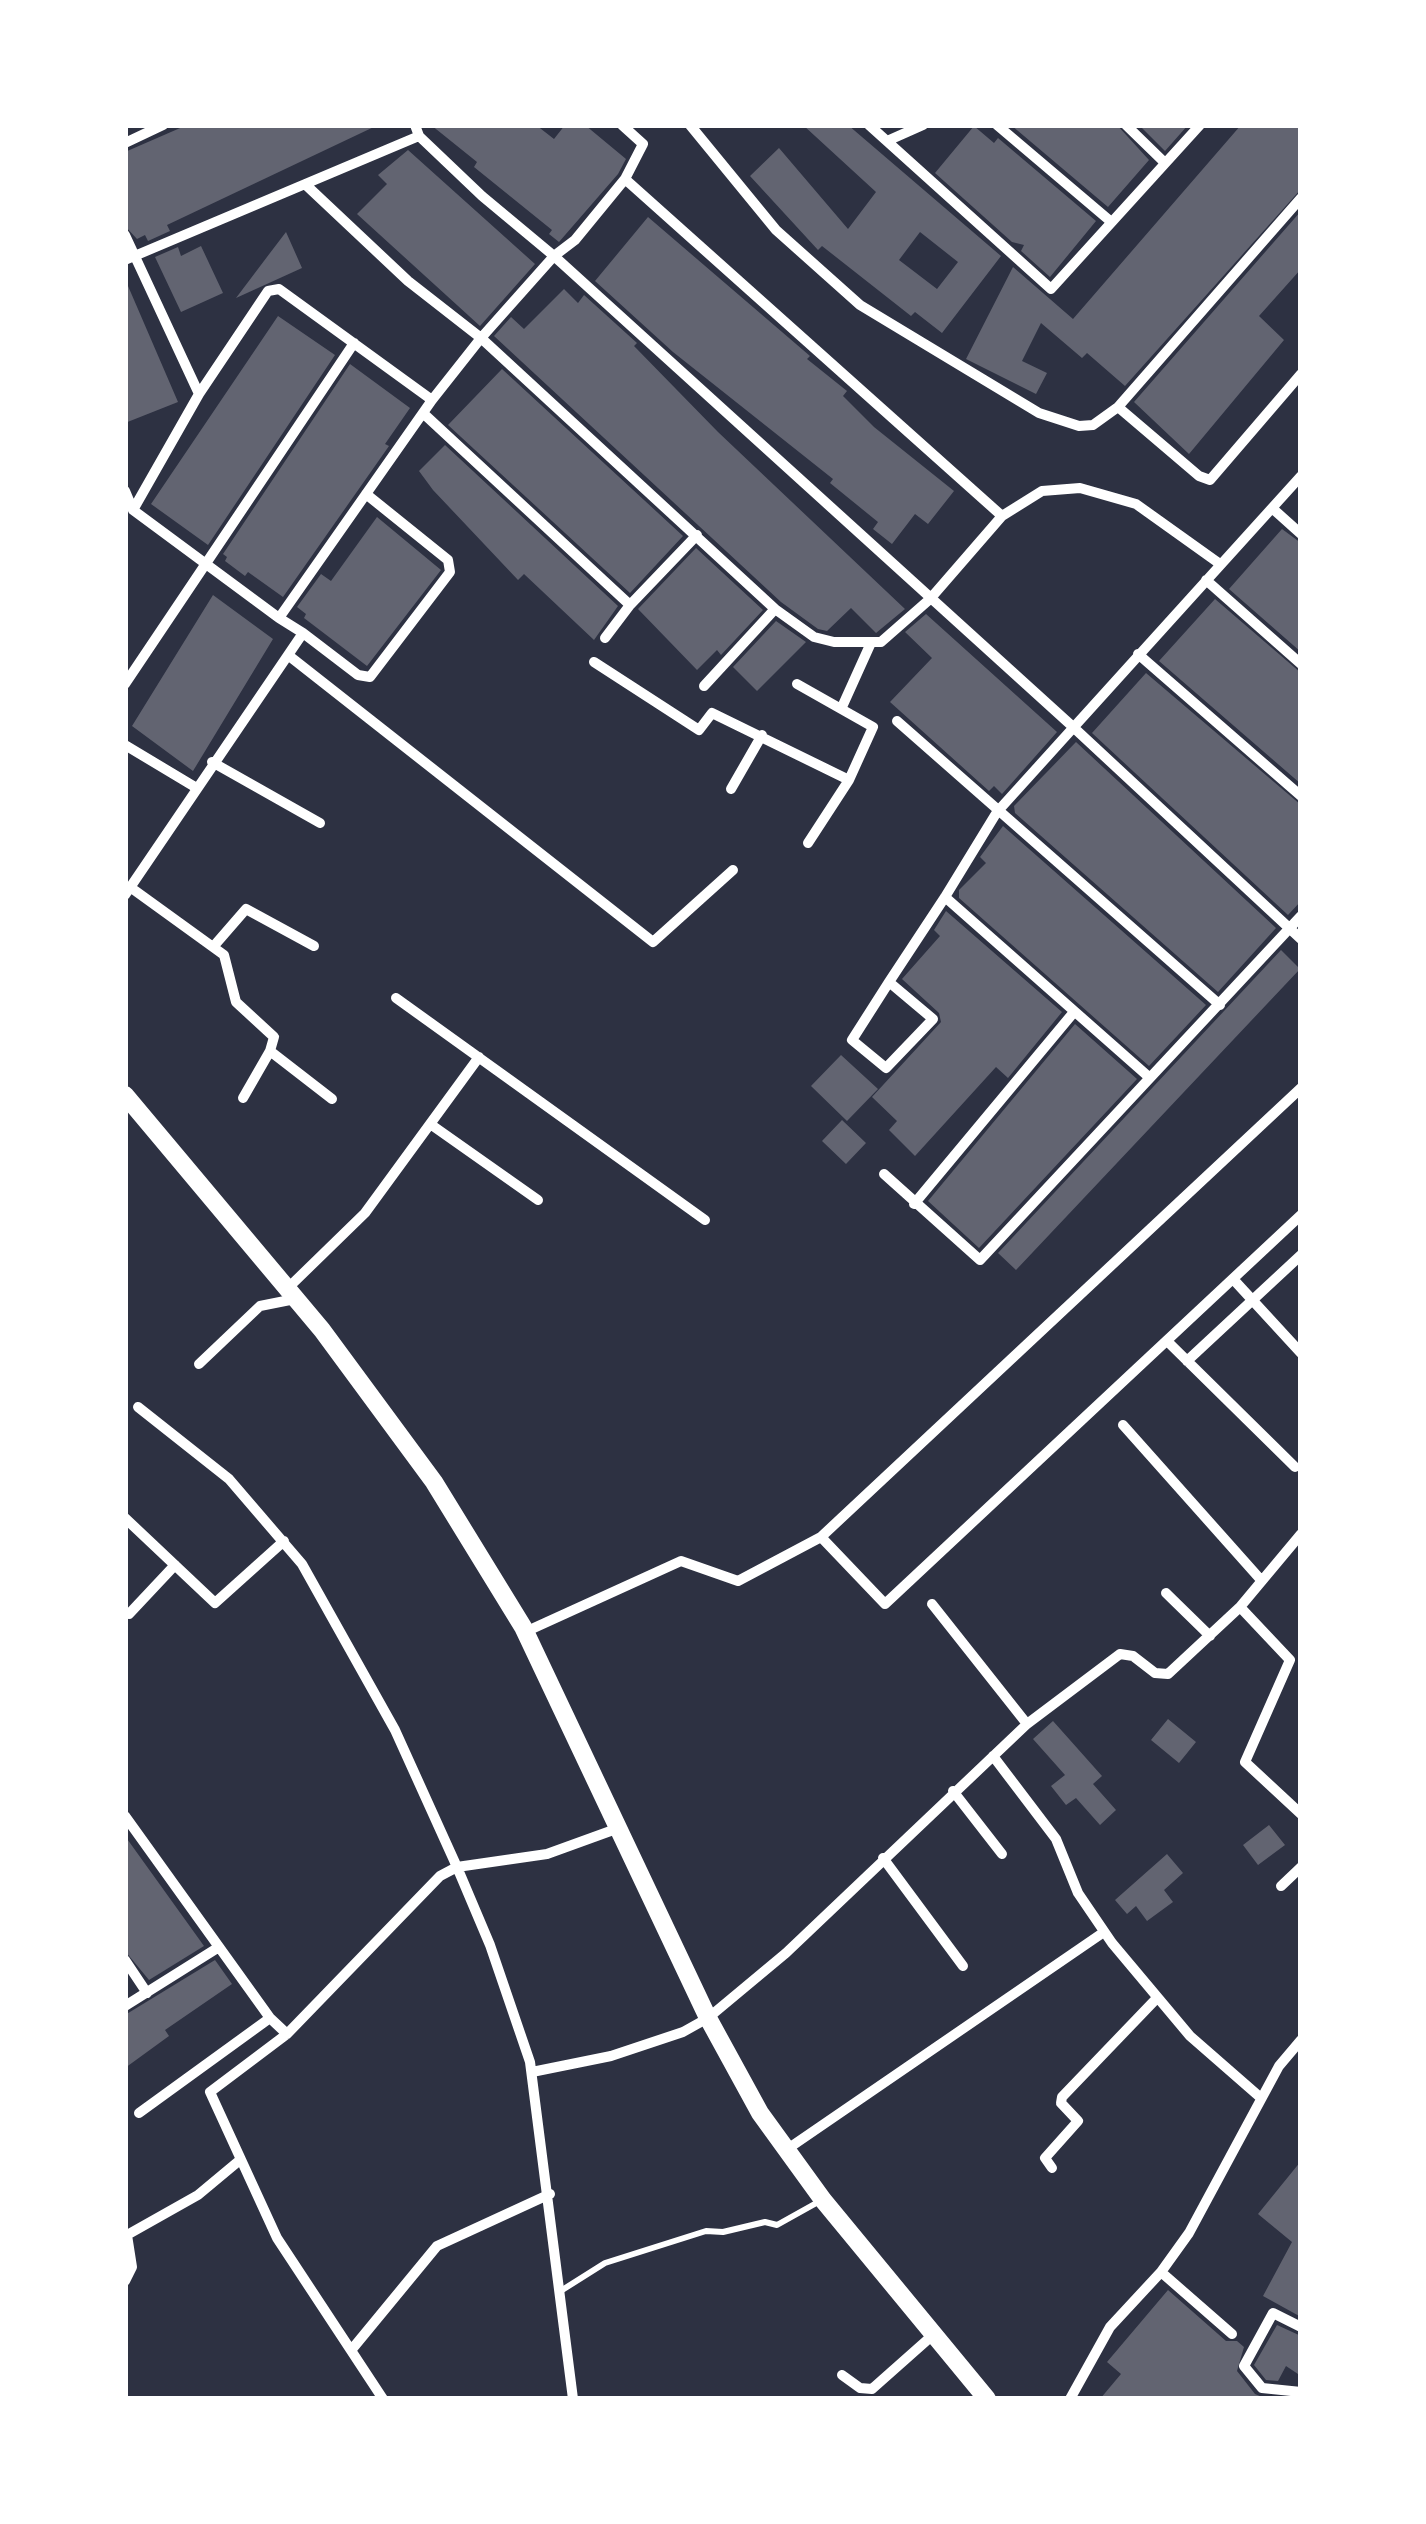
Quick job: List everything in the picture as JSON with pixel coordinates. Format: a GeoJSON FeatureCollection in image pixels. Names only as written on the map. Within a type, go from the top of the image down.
{"type":"FeatureCollection","features":[{"type":"Feature","properties":{"kind":"main road"},"geometry":{"type":"LineString","coordinates":[[125,1095],[292,1294],[434,1482],[525,1632],[708,2018],[786,2150],[988,2399]]}},
{"type":"Feature","properties":{"kind":"street"},"geometry":{"type":"LineString","coordinates":[[125,143],[163,125]]}},
{"type":"Feature","properties":{"kind":"street"},"geometry":{"type":"LineString","coordinates":[[278,618],[432,400],[481,338],[554,256],[575,240],[625,179],[643,144],[622,125]]}},
{"type":"Feature","properties":{"kind":"street"},"geometry":{"type":"LineString","coordinates":[[690,125],[776,230],[860,304],[1038,413],[1080,426],[1093,425],[1118,407],[1301,198]]}},
{"type":"Feature","properties":{"kind":"street"},"geometry":{"type":"LineString","coordinates":[[868,125],[1052,289],[1109,220],[1200,125]]}},
{"type":"Feature","properties":{"kind":"street"},"geometry":{"type":"LineString","coordinates":[[887,141],[924,125]]}},
{"type":"Feature","properties":{"kind":"street"},"geometry":{"type":"LineString","coordinates":[[997,125],[1109,220]]}},
{"type":"Feature","properties":{"kind":"street"},"geometry":{"type":"LineString","coordinates":[[1126,125],[1164,162]]}},
{"type":"Feature","properties":{"kind":"street"},"geometry":{"type":"LineString","coordinates":[[130,258],[306,184],[417,130],[482,196],[554,256],[1301,939]]}},
{"type":"Feature","properties":{"kind":"street"},"geometry":{"type":"LineString","coordinates":[[625,179],[1002,516]]}},
{"type":"Feature","properties":{"kind":"street"},"geometry":{"type":"LineString","coordinates":[[306,184],[408,282],[481,338],[775,609],[814,637],[870,645],[881,642],[930,599],[1002,516],[1042,491],[1080,488],[1108,493],[1170,526],[1220,564]]}},
{"type":"Feature","properties":{"kind":"street"},"geometry":{"type":"LineString","coordinates":[[125,234],[130,258],[199,394]]}},
{"type":"Feature","properties":{"kind":"street"},"geometry":{"type":"LineString","coordinates":[[134,510],[199,394],[268,291],[280,289],[432,400]]}},
{"type":"Feature","properties":{"kind":"street"},"geometry":{"type":"LineString","coordinates":[[125,684],[204,560],[354,344]]}},
{"type":"Feature","properties":{"kind":"street"},"geometry":{"type":"LineString","coordinates":[[1118,407],[1199,476],[1210,480],[1301,374]]}},
{"type":"Feature","properties":{"kind":"street"},"geometry":{"type":"LineString","coordinates":[[424,414],[630,606]]}},
{"type":"Feature","properties":{"kind":"street"},"geometry":{"type":"LineString","coordinates":[[889,982],[932,1018],[886,1068],[852,1040],[997,812],[1301,476]]}},
{"type":"Feature","properties":{"kind":"street"},"geometry":{"type":"LineString","coordinates":[[125,490],[134,510],[278,618],[304,632],[358,674],[370,677],[450,572],[448,560],[366,494]]}},
{"type":"Feature","properties":{"kind":"street"},"geometry":{"type":"LineString","coordinates":[[1272,508],[1301,534]]}},
{"type":"Feature","properties":{"kind":"street"},"geometry":{"type":"LineString","coordinates":[[605,638],[697,535]]}},
{"type":"Feature","properties":{"kind":"street"},"geometry":{"type":"LineString","coordinates":[[1206,580],[1301,664]]}},
{"type":"Feature","properties":{"kind":"street"},"geometry":{"type":"LineString","coordinates":[[704,686],[775,609]]}},
{"type":"Feature","properties":{"kind":"street"},"geometry":{"type":"LineString","coordinates":[[243,1098],[274,1037],[240,1010],[224,955],[128,891],[195,787],[304,632]]}},
{"type":"Feature","properties":{"kind":"street"},"geometry":{"type":"LineString","coordinates":[[842,707],[870,645]]}},
{"type":"Feature","properties":{"kind":"street"},"geometry":{"type":"LineString","coordinates":[[1138,654],[1301,796]]}},
{"type":"Feature","properties":{"kind":"street"},"geometry":{"type":"LineString","coordinates":[[288,655],[653,942],[733,870]]}},
{"type":"Feature","properties":{"kind":"street"},"geometry":{"type":"LineString","coordinates":[[594,662],[699,730],[712,713],[849,780]]}},
{"type":"Feature","properties":{"kind":"street"},"geometry":{"type":"LineString","coordinates":[[797,684],[870,722],[873,730],[849,780],[808,843]]}},
{"type":"Feature","properties":{"kind":"street"},"geometry":{"type":"LineString","coordinates":[[897,721],[1220,1005]]}},
{"type":"Feature","properties":{"kind":"street"},"geometry":{"type":"LineString","coordinates":[[731,788],[762,735]]}},
{"type":"Feature","properties":{"kind":"street"},"geometry":{"type":"LineString","coordinates":[[125,745],[195,787]]}},
{"type":"Feature","properties":{"kind":"street"},"geometry":{"type":"LineString","coordinates":[[212,762],[320,823]]}},
{"type":"Feature","properties":{"kind":"street"},"geometry":{"type":"LineString","coordinates":[[945,897],[1150,1078]]}},
{"type":"Feature","properties":{"kind":"street"},"geometry":{"type":"LineString","coordinates":[[213,947],[246,909],[314,946]]}},
{"type":"Feature","properties":{"kind":"street"},"geometry":{"type":"LineString","coordinates":[[884,1174],[980,1260],[1301,916]]}},
{"type":"Feature","properties":{"kind":"street"},"geometry":{"type":"LineString","coordinates":[[396,998],[705,1220]]}},
{"type":"Feature","properties":{"kind":"street"},"geometry":{"type":"LineString","coordinates":[[914,1204],[1074,1012]]}},
{"type":"Feature","properties":{"kind":"street"},"geometry":{"type":"LineString","coordinates":[[270,1051],[332,1099]]}},
{"type":"Feature","properties":{"kind":"street"},"geometry":{"type":"LineString","coordinates":[[198,1364],[260,1306],[292,1294],[366,1213],[433,1126],[479,1057]]}},
{"type":"Feature","properties":{"kind":"street"},"geometry":{"type":"LineString","coordinates":[[525,1632],[681,1561],[738,1581],[821,1536],[1301,1088]]}},
{"type":"Feature","properties":{"kind":"street"},"geometry":{"type":"LineString","coordinates":[[433,1126],[538,1200]]}},
{"type":"Feature","properties":{"kind":"street"},"geometry":{"type":"LineString","coordinates":[[821,1536],[885,1604],[1301,1215]]}},
{"type":"Feature","properties":{"kind":"street"},"geometry":{"type":"LineString","coordinates":[[1187,1360],[1301,1254]]}},
{"type":"Feature","properties":{"kind":"street"},"geometry":{"type":"LineString","coordinates":[[1233,1279],[1301,1353]]}},
{"type":"Feature","properties":{"kind":"street"},"geometry":{"type":"LineString","coordinates":[[1166,1341],[1295,1467]]}},
{"type":"Feature","properties":{"kind":"street"},"geometry":{"type":"LineString","coordinates":[[138,1407],[229,1478],[284,1541],[338,1624],[396,1730],[457,1867],[519,2023],[532,2072],[573,2399]]}},
{"type":"Feature","properties":{"kind":"street"},"geometry":{"type":"LineString","coordinates":[[1123,1424],[1261,1580]]}},
{"type":"Feature","properties":{"kind":"street"},"geometry":{"type":"LineString","coordinates":[[125,1518],[216,1603],[284,1541]]}},
{"type":"Feature","properties":{"kind":"street"},"geometry":{"type":"LineString","coordinates":[[532,2072],[612,2056],[708,2018],[786,1953],[1027,1724],[1120,1654],[1133,1656],[1155,1673],[1168,1674],[1240,1607],[1301,1534]]}},
{"type":"Feature","properties":{"kind":"street"},"geometry":{"type":"LineString","coordinates":[[130,1614],[175,1564]]}},
{"type":"Feature","properties":{"kind":"street"},"geometry":{"type":"LineString","coordinates":[[1166,1594],[1210,1636]]}},
{"type":"Feature","properties":{"kind":"street"},"geometry":{"type":"LineString","coordinates":[[932,1604],[1027,1724]]}},
{"type":"Feature","properties":{"kind":"street"},"geometry":{"type":"LineString","coordinates":[[1240,1607],[1301,1668]]}},
{"type":"Feature","properties":{"kind":"street"},"geometry":{"type":"LineString","coordinates":[[1290,1660],[1244,1758],[1301,1814]]}},
{"type":"Feature","properties":{"kind":"street"},"geometry":{"type":"LineString","coordinates":[[993,1756],[1056,1839],[1078,1893],[1104,1932],[1190,2036],[1262,2098]]}},
{"type":"Feature","properties":{"kind":"street"},"geometry":{"type":"LineString","coordinates":[[953,1791],[1002,1854]]}},
{"type":"Feature","properties":{"kind":"street"},"geometry":{"type":"LineString","coordinates":[[125,1816],[270,2018],[287,2034]]}},
{"type":"Feature","properties":{"kind":"street"},"geometry":{"type":"LineString","coordinates":[[383,2399],[277,2238],[210,2092],[287,2034],[358,1965],[426,1887],[457,1867],[534,1858],[616,1829]]}},
{"type":"Feature","properties":{"kind":"street"},"geometry":{"type":"LineString","coordinates":[[883,1858],[963,1966]]}},
{"type":"Feature","properties":{"kind":"street"},"geometry":{"type":"LineString","coordinates":[[1281,1886],[1301,1867]]}},
{"type":"Feature","properties":{"kind":"street"},"geometry":{"type":"LineString","coordinates":[[786,2150],[1104,1932]]}},
{"type":"Feature","properties":{"kind":"street"},"geometry":{"type":"LineString","coordinates":[[125,2006],[218,1946]]}},
{"type":"Feature","properties":{"kind":"street"},"geometry":{"type":"LineString","coordinates":[[125,1960],[147,1992]]}},
{"type":"Feature","properties":{"kind":"street"},"geometry":{"type":"LineString","coordinates":[[1052,2168],[1044,2158],[1077,2124],[1061,2103],[1062,2098],[1157,1998]]}},
{"type":"Feature","properties":{"kind":"street"},"geometry":{"type":"LineString","coordinates":[[138,2113],[270,2018]]}},
{"type":"Feature","properties":{"kind":"street"},"geometry":{"type":"LineString","coordinates":[[1070,2399],[1110,2326],[1161,2272],[1202,2214],[1279,2066],[1301,2040]]}},
{"type":"Feature","properties":{"kind":"street"},"geometry":{"type":"LineString","coordinates":[[125,2281],[132,2266],[127,2235],[198,2195],[240,2160]]}},
{"type":"Feature","properties":{"kind":"street"},"geometry":{"type":"LineString","coordinates":[[353,2348],[437,2246],[550,2194]]}},
{"type":"Feature","properties":{"kind":"street"},"geometry":{"type":"LineString","coordinates":[[1161,2272],[1232,2334]]}},
{"type":"Feature","properties":{"kind":"street"},"geometry":{"type":"LineString","coordinates":[[1301,2327],[1273,2313],[1244,2366],[1262,2388],[1301,2392]]}},
{"type":"Feature","properties":{"kind":"street"},"geometry":{"type":"LineString","coordinates":[[842,2374],[860,2388],[872,2390],[934,2334]]}},
{"type":"Feature","properties":{"kind":"lane"},"geometry":{"type":"LineString","coordinates":[[558,2292],[605,2264],[706,2231],[723,2232],[764,2222],[776,2225],[823,2200]]}},
{"type":"Feature","properties":{"kind":"building"},"geometry":{"type":"Polygon","coordinates":[[[187,125],[378,125],[167,225],[170,231],[148,241],[145,235],[137,239],[125,226],[125,152],[187,125]]]}},
{"type":"Feature","properties":{"kind":"building"},"geometry":{"type":"Polygon","coordinates":[[[431,125],[536,125],[554,139],[565,125],[585,125],[626,159],[618,174],[559,242],[549,234],[552,230],[474,167],[477,162],[431,125]]]}},
{"type":"Feature","properties":{"kind":"building"},"geometry":{"type":"Polygon","coordinates":[[[803,125],[848,125],[1001,256],[942,333],[915,312],[911,316],[822,246],[818,250],[750,176],[779,148],[848,229],[876,192],[803,125]],[[920,232],[899,260],[937,289],[958,262],[920,232]]]}},
{"type":"Feature","properties":{"kind":"building"},"geometry":{"type":"Polygon","coordinates":[[[1011,125],[1117,125],[1149,160],[1108,207],[1011,125]]]}},
{"type":"Feature","properties":{"kind":"building"},"geometry":{"type":"Polygon","coordinates":[[[1139,125],[1188,125],[1165,151],[1139,125]]]}},
{"type":"Feature","properties":{"kind":"building"},"geometry":{"type":"Polygon","coordinates":[[[1241,125],[1301,125],[1301,189],[1125,386],[1087,353],[1082,358],[1041,323],[1022,361],[1047,373],[1036,394],[966,359],[1013,267],[1073,319],[1241,125]]]}},
{"type":"Feature","properties":{"kind":"building"},"geometry":{"type":"Polygon","coordinates":[[[974,126],[994,143],[998,138],[1096,221],[1050,277],[1021,251],[1024,245],[1012,242],[935,173],[974,126]]]}},
{"type":"Feature","properties":{"kind":"building"},"geometry":{"type":"Polygon","coordinates":[[[408,150],[535,264],[480,326],[357,214],[387,184],[378,175],[408,150]]]}},
{"type":"Feature","properties":{"kind":"building"},"geometry":{"type":"Polygon","coordinates":[[[1301,211],[1301,269],[1259,316],[1284,340],[1189,454],[1134,402],[1301,211]]]}},
{"type":"Feature","properties":{"kind":"building"},"geometry":{"type":"Polygon","coordinates":[[[648,217],[810,356],[807,359],[847,391],[843,396],[874,427],[954,491],[928,524],[915,514],[892,544],[873,529],[878,522],[830,483],[833,479],[673,352],[595,281],[648,217]]]}},
{"type":"Feature","properties":{"kind":"building"},"geometry":{"type":"Polygon","coordinates":[[[286,232],[302,268],[236,298],[270,253],[286,232]]]}},
{"type":"Feature","properties":{"kind":"building"},"geometry":{"type":"Polygon","coordinates":[[[201,246],[223,293],[181,312],[155,257],[178,247],[181,256],[201,246]]]}},
{"type":"Feature","properties":{"kind":"building"},"geometry":{"type":"Polygon","coordinates":[[[125,279],[178,402],[125,423],[125,279]]]}},
{"type":"Feature","properties":{"kind":"building"},"geometry":{"type":"Polygon","coordinates":[[[564,289],[578,303],[584,295],[637,343],[634,346],[718,432],[905,609],[876,633],[851,608],[827,631],[818,629],[781,602],[494,336],[511,317],[524,329],[564,289]]]}},
{"type":"Feature","properties":{"kind":"building"},"geometry":{"type":"Polygon","coordinates":[[[278,316],[335,355],[208,545],[151,504],[278,316]]]}},
{"type":"Feature","properties":{"kind":"building"},"geometry":{"type":"Polygon","coordinates":[[[350,364],[410,408],[385,444],[389,446],[283,597],[248,572],[245,576],[225,561],[227,557],[223,554],[350,364]]]}},
{"type":"Feature","properties":{"kind":"building"},"geometry":{"type":"Polygon","coordinates":[[[502,369],[683,536],[630,593],[448,425],[502,369]]]}},
{"type":"Feature","properties":{"kind":"building"},"geometry":{"type":"Polygon","coordinates":[[[445,445],[618,606],[594,640],[524,574],[518,580],[433,490],[419,471],[445,445]]]}},
{"type":"Feature","properties":{"kind":"building"},"geometry":{"type":"Polygon","coordinates":[[[377,517],[441,570],[367,666],[304,618],[306,614],[297,607],[321,574],[331,581],[377,517]]]}},
{"type":"Feature","properties":{"kind":"building"},"geometry":{"type":"Polygon","coordinates":[[[1282,529],[1301,543],[1301,652],[1229,589],[1282,529]]]}},
{"type":"Feature","properties":{"kind":"building"},"geometry":{"type":"Polygon","coordinates":[[[696,548],[763,610],[721,655],[717,650],[697,670],[638,609],[696,548]]]}},
{"type":"Feature","properties":{"kind":"building"},"geometry":{"type":"Polygon","coordinates":[[[213,595],[273,639],[193,771],[132,726],[213,595]]]}},
{"type":"Feature","properties":{"kind":"building"},"geometry":{"type":"Polygon","coordinates":[[[1215,599],[1301,673],[1301,784],[1159,661],[1215,599]]]}},
{"type":"Feature","properties":{"kind":"building"},"geometry":{"type":"Polygon","coordinates":[[[926,614],[1057,732],[1002,794],[994,786],[989,791],[890,702],[932,658],[905,632],[926,614]]]}},
{"type":"Feature","properties":{"kind":"building"},"geometry":{"type":"Polygon","coordinates":[[[776,621],[806,642],[757,691],[733,667],[776,621]]]}},
{"type":"Feature","properties":{"kind":"building"},"geometry":{"type":"Polygon","coordinates":[[[1146,673],[1301,805],[1301,901],[1288,915],[1092,733],[1146,673]]]}},
{"type":"Feature","properties":{"kind":"building"},"geometry":{"type":"Polygon","coordinates":[[[1076,742],[1276,928],[1218,992],[1015,813],[1014,806],[1076,742]]]}},
{"type":"Feature","properties":{"kind":"building"},"geometry":{"type":"Polygon","coordinates":[[[1003,826],[1206,1005],[1149,1066],[959,898],[959,890],[986,863],[980,857],[1003,826]]]}},
{"type":"Feature","properties":{"kind":"building"},"geometry":{"type":"Polygon","coordinates":[[[946,911],[1062,1012],[1008,1078],[996,1067],[915,1156],[889,1130],[897,1121],[872,1097],[941,1022],[939,1013],[902,979],[940,936],[934,930],[946,911]]]}},
{"type":"Feature","properties":{"kind":"building"},"geometry":{"type":"Polygon","coordinates":[[[1281,950],[1300,969],[1016,1270],[998,1253],[1281,950]]]}},
{"type":"Feature","properties":{"kind":"building"},"geometry":{"type":"Polygon","coordinates":[[[1075,1024],[1137,1079],[979,1248],[928,1201],[1075,1024]]]}},
{"type":"Feature","properties":{"kind":"building"},"geometry":{"type":"Polygon","coordinates":[[[841,1055],[878,1089],[847,1121],[811,1086],[841,1055]]]}},
{"type":"Feature","properties":{"kind":"building"},"geometry":{"type":"Polygon","coordinates":[[[842,1120],[866,1143],[846,1164],[822,1141],[842,1120]]]}},
{"type":"Feature","properties":{"kind":"building"},"geometry":{"type":"Polygon","coordinates":[[[1168,1719],[1196,1742],[1179,1763],[1151,1740],[1168,1719]]]}},
{"type":"Feature","properties":{"kind":"building"},"geometry":{"type":"Polygon","coordinates":[[[1053,1721],[1102,1776],[1093,1784],[1116,1810],[1100,1825],[1076,1798],[1066,1805],[1051,1786],[1065,1775],[1033,1739],[1053,1721]]]}},
{"type":"Feature","properties":{"kind":"building"},"geometry":{"type":"Polygon","coordinates":[[[1269,1825],[1285,1845],[1258,1865],[1243,1845],[1269,1825]]]}},
{"type":"Feature","properties":{"kind":"building"},"geometry":{"type":"Polygon","coordinates":[[[125,1836],[204,1946],[149,1980],[125,1951],[125,1836]]]}},
{"type":"Feature","properties":{"kind":"building"},"geometry":{"type":"Polygon","coordinates":[[[1167,1854],[1183,1873],[1164,1890],[1173,1902],[1147,1921],[1136,1906],[1127,1914],[1115,1900],[1167,1854]]]}},
{"type":"Feature","properties":{"kind":"building"},"geometry":{"type":"Polygon","coordinates":[[[215,1960],[232,1984],[165,2030],[169,2036],[125,2068],[125,2015],[215,1960]]]}},
{"type":"Feature","properties":{"kind":"building"},"geometry":{"type":"Polygon","coordinates":[[[1301,2161],[1301,2317],[1263,2296],[1292,2242],[1258,2214],[1301,2161]]]}},
{"type":"Feature","properties":{"kind":"building"},"geometry":{"type":"Polygon","coordinates":[[[1168,2290],[1226,2341],[1237,2341],[1244,2347],[1237,2371],[1255,2394],[1267,2399],[1100,2399],[1121,2374],[1107,2362],[1168,2290]]]}},
{"type":"Feature","properties":{"kind":"building"},"geometry":{"type":"Polygon","coordinates":[[[1277,2325],[1301,2336],[1301,2376],[1286,2366],[1278,2381],[1266,2380],[1254,2365],[1277,2325]]]}}]}
